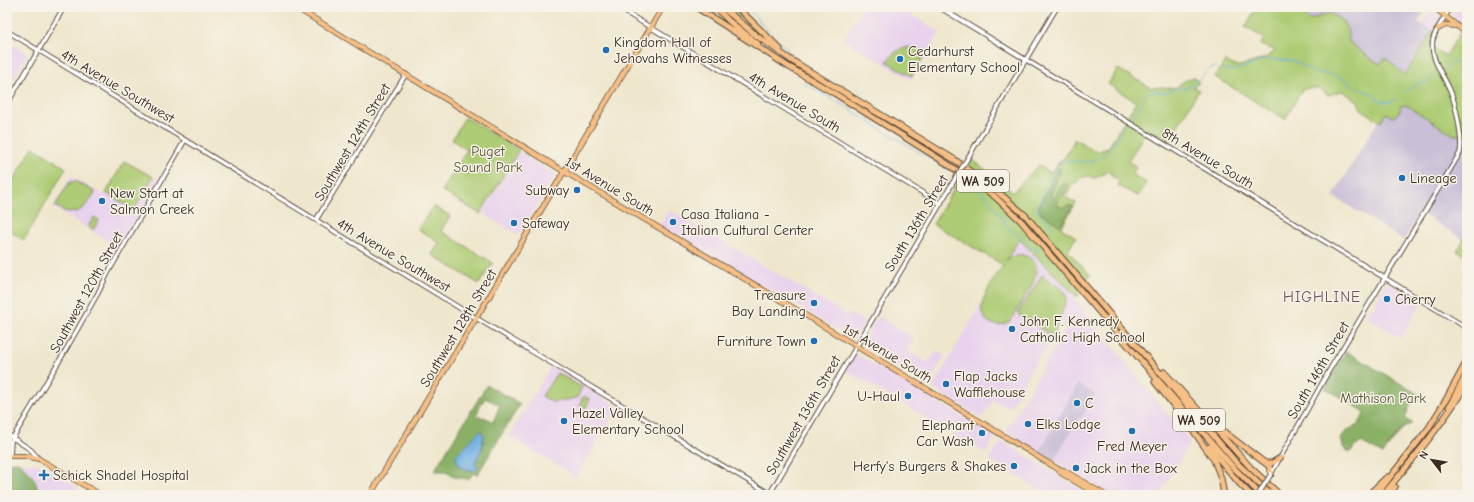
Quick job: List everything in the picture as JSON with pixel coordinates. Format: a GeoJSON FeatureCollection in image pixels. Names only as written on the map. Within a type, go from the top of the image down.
{"type":"FeatureCollection","features":[{"type":"Feature","properties":{"kind":"highway"},"geometry":{"type":"LineString","coordinates":[[696,7],[789,67]]}},
{"type":"Feature","properties":{"kind":"highway","name":"WA 509"},"geometry":{"type":"LineString","coordinates":[[715,7],[754,41],[789,67],[834,93],[993,195],[1020,220],[1231,465],[1261,495]]}},
{"type":"Feature","properties":{"kind":"highway","name":"WA 509"},"geometry":{"type":"LineString","coordinates":[[722,7],[757,36],[791,60],[955,160],[998,192],[1026,216],[1191,410],[1236,461],[1271,495]]}},
{"type":"Feature","properties":{"kind":"highway"},"geometry":{"type":"LineString","coordinates":[[737,7],[791,60]]}},
{"type":"Feature","properties":{"kind":"highway"},"geometry":{"type":"LineString","coordinates":[[1121,336],[1190,426],[1251,495]]}},
{"type":"Feature","properties":{"kind":"highway"},"geometry":{"type":"LineString","coordinates":[[1138,346],[1202,413],[1251,468],[1280,495]]}},
{"type":"Feature","properties":{"kind":"highway"},"geometry":{"type":"LineString","coordinates":[[1376,495],[1403,463],[1435,419],[1467,361]]}},
{"type":"Feature","properties":{"kind":"highway"},"geometry":{"type":"LineString","coordinates":[[1442,420],[1467,373]]}},
{"type":"Feature","properties":{"kind":"highway"},"geometry":{"type":"LineString","coordinates":[[1383,495],[1423,447],[1456,402],[1467,383]]}},
{"type":"Feature","properties":{"kind":"highway"},"geometry":{"type":"LineString","coordinates":[[1202,413],[1227,435],[1266,464],[1270,468],[1271,474]]}},
{"type":"Feature","properties":{"kind":"highway"},"geometry":{"type":"LineString","coordinates":[[1190,426],[1217,467],[1221,478],[1224,495]]}},
{"type":"Feature","properties":{"kind":"highway"},"geometry":{"type":"LineString","coordinates":[[1266,464],[1272,463],[1280,458]]}},
{"type":"Feature","properties":{"kind":"highway"},"geometry":{"type":"LineString","coordinates":[[1368,495],[1403,463]]}},
{"type":"Feature","properties":{"kind":"highway"},"geometry":{"type":"LineString","coordinates":[[1388,495],[1400,480],[1404,470]]}},
{"type":"Feature","properties":{"kind":"main road","name":"1st Avenue South"},"geometry":{"type":"LineString","coordinates":[[295,7],[565,172],[792,307],[1058,469],[1063,470],[1105,495]]}},
{"type":"Feature","properties":{"kind":"main road","name":"Southwest 128th Street"},"geometry":{"type":"LineString","coordinates":[[370,495],[663,7]]}},
{"type":"Feature","properties":{"kind":"main road"},"geometry":{"type":"LineString","coordinates":[[1434,7],[1467,34]]}},
{"type":"Feature","properties":{"kind":"main road"},"geometry":{"type":"LineString","coordinates":[[1438,29],[1445,24],[1457,26]]}},
{"type":"Feature","properties":{"kind":"main road"},"geometry":{"type":"LineString","coordinates":[[8,456],[39,459],[101,495]]}},
{"type":"Feature","properties":{"kind":"main road","name":"1st Avenue South"},"geometry":{"type":"LineString","coordinates":[[1058,469],[1061,474],[1098,495]]}},
{"type":"Feature","properties":{"kind":"street"},"geometry":{"type":"LineString","coordinates":[[7,104],[64,7]]}},
{"type":"Feature","properties":{"kind":"street","name":"4th Avenue South"},"geometry":{"type":"LineString","coordinates":[[617,7],[941,204]]}},
{"type":"Feature","properties":{"kind":"street","name":"8th Avenue South"},"geometry":{"type":"LineString","coordinates":[[939,7],[1467,328]]}},
{"type":"Feature","properties":{"kind":"street","name":"South 136th Street"},"geometry":{"type":"LineString","coordinates":[[856,347],[1057,7]]}},
{"type":"Feature","properties":{"kind":"street"},"geometry":{"type":"LineString","coordinates":[[1438,29],[1451,7]]}},
{"type":"Feature","properties":{"kind":"street","name":"South 146th Street"},"geometry":{"type":"LineString","coordinates":[[1258,495],[1460,153],[1461,140],[1454,100],[1450,89],[1435,61],[1432,50],[1433,39],[1438,29]]}},
{"type":"Feature","properties":{"kind":"street","name":"4th Avenue Southwest"},"geometry":{"type":"LineString","coordinates":[[7,31],[476,318],[770,495]]}},
{"type":"Feature","properties":{"kind":"street","name":"Southwest 124th Street"},"geometry":{"type":"LineString","coordinates":[[316,220],[406,74]]}},
{"type":"Feature","properties":{"kind":"street","name":"Southwest 120th Street"},"geometry":{"type":"LineString","coordinates":[[8,456],[13,438],[185,140]]}},
{"type":"Feature","properties":{"kind":"street","name":"Southwest 136th Street"},"geometry":{"type":"LineString","coordinates":[[770,495],[856,347]]}},
{"type":"Feature","properties":{"kind":"street"},"geometry":{"type":"LineString","coordinates":[[7,434],[31,450],[39,459]]}},
{"type":"Feature","properties":{"kind":"shaded area","name":"Cedarhurst Elementary School"},"geometry":{"type":"Polygon","coordinates":[[[864,7],[883,7],[887,9],[888,7],[892,7],[899,11],[901,9],[940,32],[911,80],[844,39],[864,7]]]}},
{"type":"Feature","properties":{"kind":"shaded area"},"geometry":{"type":"Polygon","coordinates":[[[1290,7],[1427,7],[1418,22],[1433,31],[1406,75],[1387,59],[1384,59],[1380,64],[1372,60],[1348,41],[1347,28],[1345,24],[1329,13],[1310,20],[1301,12],[1290,7]]]}},
{"type":"Feature","properties":{"kind":"shaded area"},"geometry":{"type":"Polygon","coordinates":[[[1455,7],[1467,7],[1467,29],[1452,16],[1451,14],[1455,7]]]}},
{"type":"Feature","properties":{"kind":"shaded area"},"geometry":{"type":"Polygon","coordinates":[[[1432,9],[1440,17],[1433,31],[1422,24],[1432,9]]]}},
{"type":"Feature","properties":{"kind":"shaded area"},"geometry":{"type":"Polygon","coordinates":[[[13,45],[28,54],[7,90],[7,49],[13,45]]]}},
{"type":"Feature","properties":{"kind":"shaded area"},"geometry":{"type":"Polygon","coordinates":[[[1393,97],[1454,135],[1462,135],[1467,137],[1467,234],[1464,240],[1421,213],[1403,240],[1333,196],[1393,97]]]}},
{"type":"Feature","properties":{"kind":"shaded area"},"geometry":{"type":"Polygon","coordinates":[[[519,152],[556,174],[519,235],[482,213],[519,152]]]}},
{"type":"Feature","properties":{"kind":"shaded area","name":"New Start at Salmon Creek"},"geometry":{"type":"Polygon","coordinates":[[[124,161],[159,180],[119,248],[53,207],[71,176],[104,195],[124,161]]]}},
{"type":"Feature","properties":{"kind":"shaded area"},"geometry":{"type":"Polygon","coordinates":[[[669,210],[847,315],[849,313],[865,322],[856,338],[853,339],[660,225],[669,210]]]}},
{"type":"Feature","properties":{"kind":"shaded area"},"geometry":{"type":"Polygon","coordinates":[[[1019,239],[1077,297],[1075,300],[1190,442],[1160,495],[1111,495],[1007,432],[1007,429],[1067,326],[1061,323],[1044,353],[1040,354],[1009,409],[993,400],[982,418],[932,388],[1019,239]]]}},
{"type":"Feature","properties":{"kind":"shaded area"},"geometry":{"type":"Polygon","coordinates":[[[1387,282],[1421,303],[1401,338],[1367,317],[1387,282]]]}},
{"type":"Feature","properties":{"kind":"shaded area"},"geometry":{"type":"Polygon","coordinates":[[[878,316],[914,338],[907,351],[928,363],[936,351],[945,356],[928,384],[861,345],[878,316]]]}},
{"type":"Feature","properties":{"kind":"shaded area"},"geometry":{"type":"Polygon","coordinates":[[[856,354],[992,434],[994,439],[986,453],[845,370],[856,354]]]}},
{"type":"Feature","properties":{"kind":"shaded area","name":"Hazel Valley Elementary School"},"geometry":{"type":"Polygon","coordinates":[[[551,366],[618,407],[576,477],[509,436],[551,366]]]}},
{"type":"Feature","properties":{"kind":"shaded area"},"geometry":{"type":"Polygon","coordinates":[[[1078,384],[1095,394],[1081,418],[1079,417],[1054,461],[1039,452],[1078,384]]]}},
{"type":"Feature","properties":{"kind":"shaded area"},"geometry":{"type":"Polygon","coordinates":[[[1001,442],[1090,495],[1048,495],[989,459],[1001,442]]]}},
{"type":"Feature","properties":{"kind":"shaded area","name":"Schick Shadel Hospital"},"geometry":{"type":"Polygon","coordinates":[[[19,463],[31,463],[45,467],[78,487],[73,495],[35,495],[38,490],[37,483],[19,463]]]}},
{"type":"Feature","properties":{"kind":"green space"},"geometry":{"type":"Polygon","coordinates":[[[700,7],[709,7],[736,31],[700,7]]]}},
{"type":"Feature","properties":{"kind":"green space"},"geometry":{"type":"Polygon","coordinates":[[[727,7],[733,7],[761,36],[727,7]]]}},
{"type":"Feature","properties":{"kind":"green space"},"geometry":{"type":"Polygon","coordinates":[[[1257,7],[1279,7],[1291,9],[1297,11],[1310,20],[1329,13],[1338,18],[1344,24],[1347,31],[1348,41],[1372,60],[1380,64],[1384,59],[1387,59],[1405,75],[1433,31],[1438,34],[1432,47],[1446,56],[1459,34],[1467,42],[1467,137],[1462,135],[1454,135],[1406,105],[1400,106],[1401,109],[1395,116],[1392,117],[1386,113],[1381,122],[1361,109],[1358,101],[1342,91],[1328,95],[1318,88],[1303,89],[1285,119],[1215,77],[1225,61],[1235,66],[1241,66],[1264,58],[1273,53],[1275,50],[1260,45],[1264,38],[1245,27],[1257,7]]]}},
{"type":"Feature","properties":{"kind":"green space"},"geometry":{"type":"Polygon","coordinates":[[[911,47],[926,52],[912,76],[887,62],[898,51],[911,47]]]}},
{"type":"Feature","properties":{"kind":"green space"},"geometry":{"type":"Polygon","coordinates":[[[1118,69],[1151,88],[1177,87],[1184,81],[1194,77],[1199,83],[1193,87],[1199,90],[1168,142],[1147,130],[1128,161],[1136,167],[1132,174],[1146,183],[1138,196],[1118,186],[1119,180],[1113,177],[1110,171],[1095,178],[1088,176],[1081,178],[1072,186],[1065,197],[1076,203],[1061,228],[1076,237],[1068,251],[1090,275],[1077,297],[1019,239],[1006,261],[1015,256],[1026,256],[1036,265],[1037,270],[1030,289],[1010,321],[1005,324],[994,325],[984,317],[982,310],[983,302],[990,286],[1003,265],[933,224],[972,159],[1013,192],[1039,165],[1051,173],[1058,163],[1065,157],[1075,139],[1096,152],[1108,148],[1136,102],[1108,84],[1118,69]]]}},
{"type":"Feature","properties":{"kind":"green space","name":"Puget Sound Park"},"geometry":{"type":"Polygon","coordinates":[[[465,117],[519,150],[480,214],[442,191],[467,150],[452,140],[465,117]]]}},
{"type":"Feature","properties":{"kind":"green space"},"geometry":{"type":"Polygon","coordinates":[[[33,147],[66,168],[24,240],[7,230],[7,192],[33,147]]]}},
{"type":"Feature","properties":{"kind":"green space"},"geometry":{"type":"Polygon","coordinates":[[[124,161],[153,177],[134,210],[106,193],[124,161]]]}},
{"type":"Feature","properties":{"kind":"green space"},"geometry":{"type":"Polygon","coordinates":[[[1059,169],[1060,172],[1050,197],[1054,199],[1062,183],[1067,184],[1069,186],[1057,203],[1059,207],[1073,206],[1060,226],[1040,212],[1039,207],[1056,170],[1059,169]]]}},
{"type":"Feature","properties":{"kind":"green space"},"geometry":{"type":"Polygon","coordinates":[[[75,181],[95,192],[87,204],[83,208],[74,212],[68,212],[55,206],[69,183],[75,181]]]}},
{"type":"Feature","properties":{"kind":"green space"},"geometry":{"type":"Polygon","coordinates":[[[433,206],[450,216],[441,231],[493,263],[479,284],[432,255],[439,242],[418,229],[433,206]]]}},
{"type":"Feature","properties":{"kind":"green space"},"geometry":{"type":"Polygon","coordinates":[[[94,217],[99,220],[93,230],[88,227],[94,217]]]}},
{"type":"Feature","properties":{"kind":"green space"},"geometry":{"type":"Polygon","coordinates":[[[1467,234],[1467,257],[1457,251],[1467,234]]]}},
{"type":"Feature","properties":{"kind":"green space"},"geometry":{"type":"Polygon","coordinates":[[[1042,275],[1063,290],[1067,298],[1054,334],[1049,334],[1018,313],[1042,275]]]}},
{"type":"Feature","properties":{"kind":"green space","name":"Mathison Park"},"geometry":{"type":"Polygon","coordinates":[[[1346,351],[1421,396],[1420,399],[1415,399],[1409,407],[1405,419],[1412,423],[1402,429],[1383,454],[1361,442],[1350,452],[1344,449],[1341,439],[1346,431],[1358,425],[1365,412],[1325,388],[1346,351]]]}},
{"type":"Feature","properties":{"kind":"green space"},"geometry":{"type":"Polygon","coordinates":[[[557,373],[582,387],[577,398],[553,402],[542,396],[557,373]]]}},
{"type":"Feature","properties":{"kind":"green space"},"geometry":{"type":"Polygon","coordinates":[[[487,385],[520,404],[477,475],[473,473],[469,479],[454,477],[444,471],[434,471],[487,385]],[[485,398],[476,416],[486,418],[493,422],[500,405],[485,398]],[[478,433],[456,455],[458,466],[468,470],[477,468],[475,463],[484,441],[478,433]]]}},
{"type":"Feature","properties":{"kind":"green space"},"geometry":{"type":"Polygon","coordinates":[[[583,396],[590,399],[586,408],[580,405],[583,396]]]}},
{"type":"Feature","properties":{"kind":"green space"},"geometry":{"type":"Polygon","coordinates":[[[18,462],[33,478],[38,490],[35,495],[7,495],[7,463],[18,462]]]}},
{"type":"Feature","properties":{"kind":"water"},"geometry":{"type":"Polygon","coordinates":[[[480,431],[484,434],[482,449],[475,463],[478,468],[475,471],[460,468],[456,455],[480,431]]]}},
{"type":"Feature","properties":{"kind":"waterway"},"geometry":{"type":"LineString","coordinates":[[747,7],[768,31],[797,59]]}},
{"type":"Feature","properties":{"kind":"waterway"},"geometry":{"type":"LineString","coordinates":[[1221,70],[1236,70],[1266,59],[1295,61],[1313,72],[1334,75],[1344,79],[1353,86],[1373,94],[1380,101],[1391,102],[1395,99]]}},
{"type":"Feature","properties":{"kind":"waterway"},"geometry":{"type":"LineString","coordinates":[[1444,69],[1451,62],[1463,66],[1465,70],[1465,78]]}},
{"type":"Feature","properties":{"kind":"waterway"},"geometry":{"type":"LineString","coordinates":[[1130,119],[1135,115],[1145,95],[1150,92],[1156,91],[1166,93],[1171,90],[1188,87],[1209,69],[1216,67]]}},
{"type":"Feature","properties":{"kind":"waterway"},"geometry":{"type":"LineString","coordinates":[[1404,92],[1418,83],[1426,83],[1436,73]]}},
{"type":"Feature","properties":{"kind":"waterway"},"geometry":{"type":"LineString","coordinates":[[1464,81],[1464,86],[1467,91]]}},
{"type":"Feature","properties":{"kind":"waterway"},"geometry":{"type":"LineString","coordinates":[[803,83],[847,107],[864,119],[945,167],[953,170]]}},
{"type":"Feature","properties":{"kind":"waterway"},"geometry":{"type":"LineString","coordinates":[[1052,229],[1050,223],[1037,211],[1037,208],[1059,164],[1066,161],[1080,162],[1097,159],[1108,151],[1125,125]]}},
{"type":"Feature","properties":{"kind":"waterway"},"geometry":{"type":"LineString","coordinates":[[963,178],[988,198],[1010,230],[1023,238],[1032,248],[1038,251],[1041,250]]}},
{"type":"Feature","properties":{"kind":"waterway"},"geometry":{"type":"LineString","coordinates":[[8,463],[22,476],[27,495]]}},
{"type":"Feature","properties":{"kind":"place","name":"Kingdom Hall of Jehovahs Witnesses"},"geometry":{"type":"Point","coordinates":[606,50]}},
{"type":"Feature","properties":{"kind":"place","name":"Cedarhurst Elementary School"},"geometry":{"type":"Point","coordinates":[900,59]}},
{"type":"Feature","properties":{"kind":"place","name":"Lineage"},"geometry":{"type":"Point","coordinates":[1402,178]}},
{"type":"Feature","properties":{"kind":"place","name":"Subway"},"geometry":{"type":"Point","coordinates":[577,190]}},
{"type":"Feature","properties":{"kind":"place","name":"New Start at Salmon Creek"},"geometry":{"type":"Point","coordinates":[102,201]}},
{"type":"Feature","properties":{"kind":"place","name":"Casa Italiana - Italian Cultural Center"},"geometry":{"type":"Point","coordinates":[673,222]}},
{"type":"Feature","properties":{"kind":"place","name":"Safeway"},"geometry":{"type":"Point","coordinates":[514,223]}},
{"type":"Feature","properties":{"kind":"place","name":"Cherry"},"geometry":{"type":"Point","coordinates":[1387,299]}},
{"type":"Feature","properties":{"kind":"place","name":"Treasure Bay Landing"},"geometry":{"type":"Point","coordinates":[814,303]}},
{"type":"Feature","properties":{"kind":"place","name":"John F. Kennedy Catholic High School"},"geometry":{"type":"Point","coordinates":[1012,329]}},
{"type":"Feature","properties":{"kind":"place","name":"Furniture Town"},"geometry":{"type":"Point","coordinates":[814,341]}},
{"type":"Feature","properties":{"kind":"place","name":"Flap Jacks Wafflehouse"},"geometry":{"type":"Point","coordinates":[946,384]}},
{"type":"Feature","properties":{"kind":"place","name":"U-Haul"},"geometry":{"type":"Point","coordinates":[908,396]}},
{"type":"Feature","properties":{"kind":"place","name":"C"},"geometry":{"type":"Point","coordinates":[1077,403]}},
{"type":"Feature","properties":{"kind":"place","name":"Hazel Valley Elementary School"},"geometry":{"type":"Point","coordinates":[564,421]}},
{"type":"Feature","properties":{"kind":"place","name":"Elks Lodge"},"geometry":{"type":"Point","coordinates":[1028,424]}},
{"type":"Feature","properties":{"kind":"place","name":"Fred Meyer"},"geometry":{"type":"Point","coordinates":[1132,431]}},
{"type":"Feature","properties":{"kind":"place","name":"Elephant Car Wash"},"geometry":{"type":"Point","coordinates":[982,433]}},
{"type":"Feature","properties":{"kind":"place","name":"Herfy's Burgers & Shakes"},"geometry":{"type":"Point","coordinates":[1014,466]}},
{"type":"Feature","properties":{"kind":"place","name":"Jack in the Box"},"geometry":{"type":"Point","coordinates":[1076,468]}},
{"type":"Feature","properties":{"kind":"place","name":"Schick Shadel Hospital"},"geometry":{"type":"Point","coordinates":[44,475]}},
{"type":"Feature","properties":{"kind":"district","name":"HIGHLINE"},"geometry":{"type":"Point","coordinates":[1322,297]}}]}
